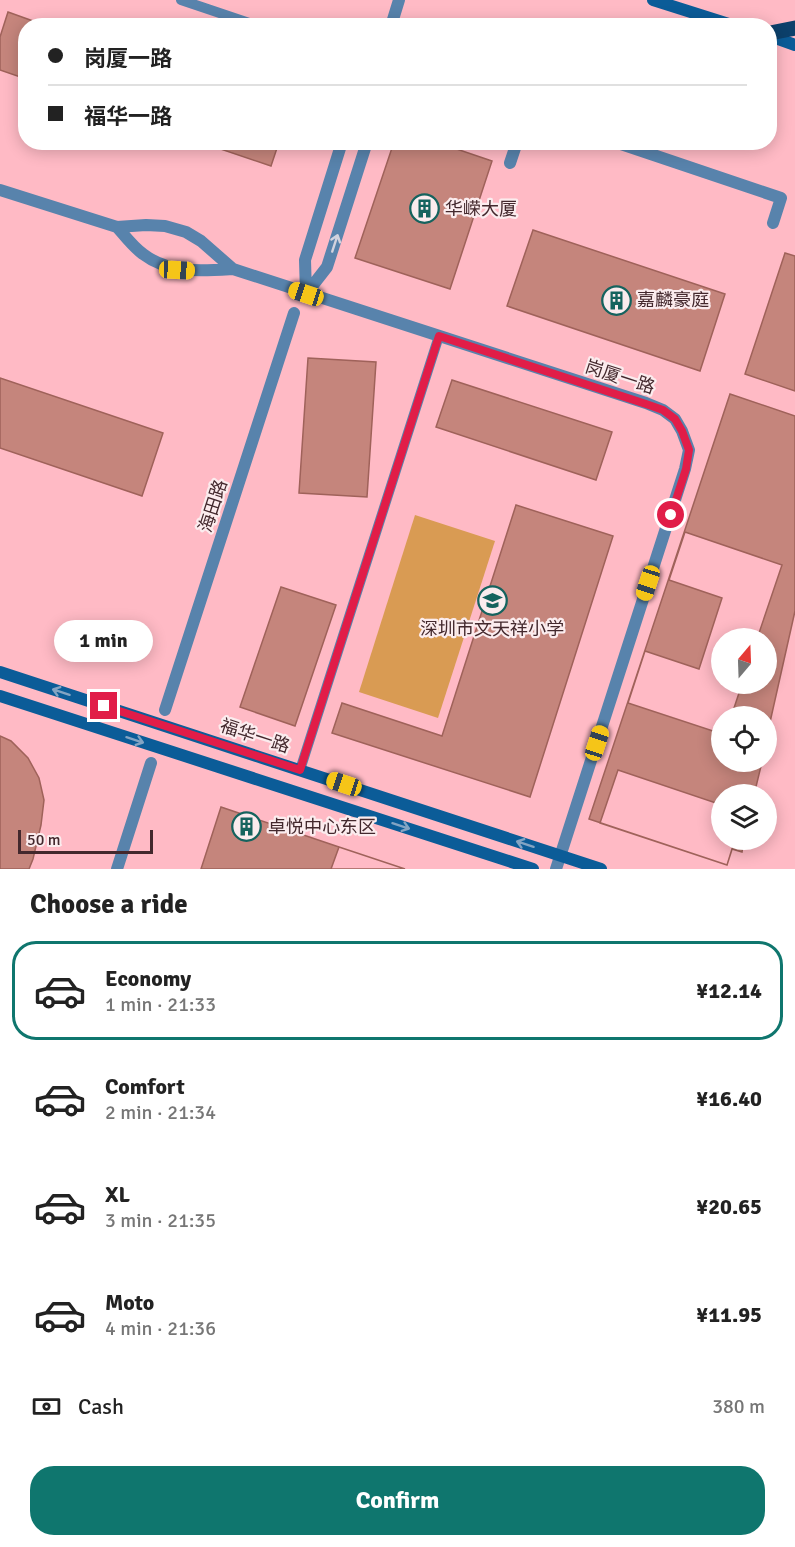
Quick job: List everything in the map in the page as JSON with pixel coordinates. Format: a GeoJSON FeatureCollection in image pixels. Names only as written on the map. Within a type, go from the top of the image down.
{"type":"FeatureCollection","features":[{"type":"Feature","properties":{"kind":"main road"},"geometry":{"type":"LineString","coordinates":[[777,33],[795,28]]}},
{"type":"Feature","properties":{"kind":"street"},"geometry":{"type":"LineString","coordinates":[[393,18],[399,0]]}},
{"type":"Feature","properties":{"kind":"street"},"geometry":{"type":"LineString","coordinates":[[653,0],[710,18]]}},
{"type":"Feature","properties":{"kind":"street"},"geometry":{"type":"LineString","coordinates":[[777,38],[795,45]]}},
{"type":"Feature","properties":{"kind":"street"},"geometry":{"type":"LineString","coordinates":[[306,294],[305,260],[339,150]]}},
{"type":"Feature","properties":{"kind":"street"},"geometry":{"type":"LineString","coordinates":[[306,294],[327,267],[364,150]]}},
{"type":"Feature","properties":{"kind":"street"},"geometry":{"type":"LineString","coordinates":[[510,163],[514,150]]}},
{"type":"Feature","properties":{"kind":"street"},"geometry":{"type":"LineString","coordinates":[[639,150],[781,198],[773,223]]}},
{"type":"Feature","properties":{"kind":"street"},"geometry":{"type":"LineString","coordinates":[[0,190],[117,227],[165,226],[186,232],[201,241],[233,269]]}},
{"type":"Feature","properties":{"kind":"street"},"geometry":{"type":"LineString","coordinates":[[117,227],[142,254],[177,270],[233,269]]}},
{"type":"Feature","properties":{"kind":"street","name":"岗厦一路"},"geometry":{"type":"LineString","coordinates":[[233,269],[663,410],[675,419],[682,431],[689,450],[686,469],[556,869]]}},
{"type":"Feature","properties":{"kind":"street","name":"海田路"},"geometry":{"type":"LineString","coordinates":[[165,710],[294,313]]}},
{"type":"Feature","properties":{"kind":"street","name":"福华一路"},"geometry":{"type":"LineString","coordinates":[[0,672],[601,869]]}},
{"type":"Feature","properties":{"kind":"street"},"geometry":{"type":"LineString","coordinates":[[0,696],[534,869]]}},
{"type":"Feature","properties":{"kind":"street"},"geometry":{"type":"LineString","coordinates":[[117,869],[151,763]]}},
{"type":"Feature","properties":{"kind":"lane"},"geometry":{"type":"LineString","coordinates":[[181,0],[234,18]]}},
{"type":"Feature","properties":{"kind":"lane"},"geometry":{"type":"LineString","coordinates":[[300,770],[439,336]]}},
{"type":"Feature","properties":{"kind":"shaded area"},"geometry":{"type":"Polygon","coordinates":[[[415,515],[495,541],[438,718],[359,692],[415,515]]]}},
{"type":"Feature","properties":{"kind":"building"},"geometry":{"type":"Polygon","coordinates":[[[8,12],[25,18],[18,18],[18,76],[0,70],[0,37],[8,12]]]}},
{"type":"Feature","properties":{"kind":"building"},"geometry":{"type":"Polygon","coordinates":[[[224,150],[276,150],[271,166],[224,150]]]}},
{"type":"Feature","properties":{"kind":"building","name":"华嵘大厦"},"geometry":{"type":"Polygon","coordinates":[[[391,150],[460,150],[492,161],[450,289],[355,258],[391,150]]]}},
{"type":"Feature","properties":{"kind":"building","name":"嘉麟豪庭"},"geometry":{"type":"Polygon","coordinates":[[[533,230],[725,294],[700,371],[507,306],[533,230]]]}},
{"type":"Feature","properties":{"kind":"building"},"geometry":{"type":"Polygon","coordinates":[[[785,253],[795,256],[795,391],[745,374],[785,253]]]}},
{"type":"Feature","properties":{"kind":"building"},"geometry":{"type":"Polygon","coordinates":[[[308,358],[376,362],[367,497],[299,493],[308,358]]]}},
{"type":"Feature","properties":{"kind":"building"},"geometry":{"type":"Polygon","coordinates":[[[0,378],[163,433],[142,496],[0,448],[0,378]]]}},
{"type":"Feature","properties":{"kind":"building"},"geometry":{"type":"Polygon","coordinates":[[[452,380],[612,432],[596,480],[436,427],[452,380]]]}},
{"type":"Feature","properties":{"kind":"building"},"geometry":{"type":"Polygon","coordinates":[[[730,394],[795,416],[795,611],[777,691],[777,628],[711,628],[711,694],[776,694],[774,706],[711,706],[711,772],[760,772],[757,784],[711,784],[711,850],[732,850],[727,865],[589,819],[730,394]]]}},
{"type":"Feature","properties":{"kind":"building"},"geometry":{"type":"Polygon","coordinates":[[[516,505],[613,536],[530,797],[332,733],[342,703],[442,736],[516,505]]]}},
{"type":"Feature","properties":{"kind":"building"},"geometry":{"type":"Polygon","coordinates":[[[685,532],[782,565],[761,628],[712,628],[722,598],[669,580],[685,532]]]}},
{"type":"Feature","properties":{"kind":"building"},"geometry":{"type":"Polygon","coordinates":[[[281,587],[336,605],[295,726],[240,707],[281,587]]]}},
{"type":"Feature","properties":{"kind":"building"},"geometry":{"type":"Polygon","coordinates":[[[711,632],[711,694],[739,694],[735,706],[711,706],[711,730],[628,703],[645,651],[699,669],[711,632]]]}},
{"type":"Feature","properties":{"kind":"building"},"geometry":{"type":"Polygon","coordinates":[[[0,736],[11,741],[28,758],[39,778],[44,800],[41,825],[29,869],[0,869],[0,736]]]}},
{"type":"Feature","properties":{"kind":"building"},"geometry":{"type":"Polygon","coordinates":[[[618,770],[711,801],[711,850],[732,850],[727,865],[600,823],[618,770]]]}},
{"type":"Feature","properties":{"kind":"building","name":"卓悦中心东区"},"geometry":{"type":"Polygon","coordinates":[[[221,807],[339,847],[405,869],[201,869],[221,807]]]}},
{"type":"Feature","properties":{"kind":"building"},"geometry":{"type":"Polygon","coordinates":[[[339,847],[405,869],[331,869],[339,847]]]}},
{"type":"Feature","properties":{"kind":"place","name":"华嵘大厦"},"geometry":{"type":"Point","coordinates":[424,209]}},
{"type":"Feature","properties":{"kind":"place","name":"嘉麟豪庭"},"geometry":{"type":"Point","coordinates":[616,300]}},
{"type":"Feature","properties":{"kind":"place","name":"深圳市文天祥小学"},"geometry":{"type":"Point","coordinates":[492,600]}},
{"type":"Feature","properties":{"kind":"place","name":"卓悦中心东区"},"geometry":{"type":"Point","coordinates":[247,827]}},
{"type":"Feature","properties":{"kind":"route"},"geometry":{"type":"LineString","coordinates":[[104,706],[300,770],[439,336],[646,404],[663,410],[675,419],[687,440],[689,450],[686,469],[671,515]]}}]}
